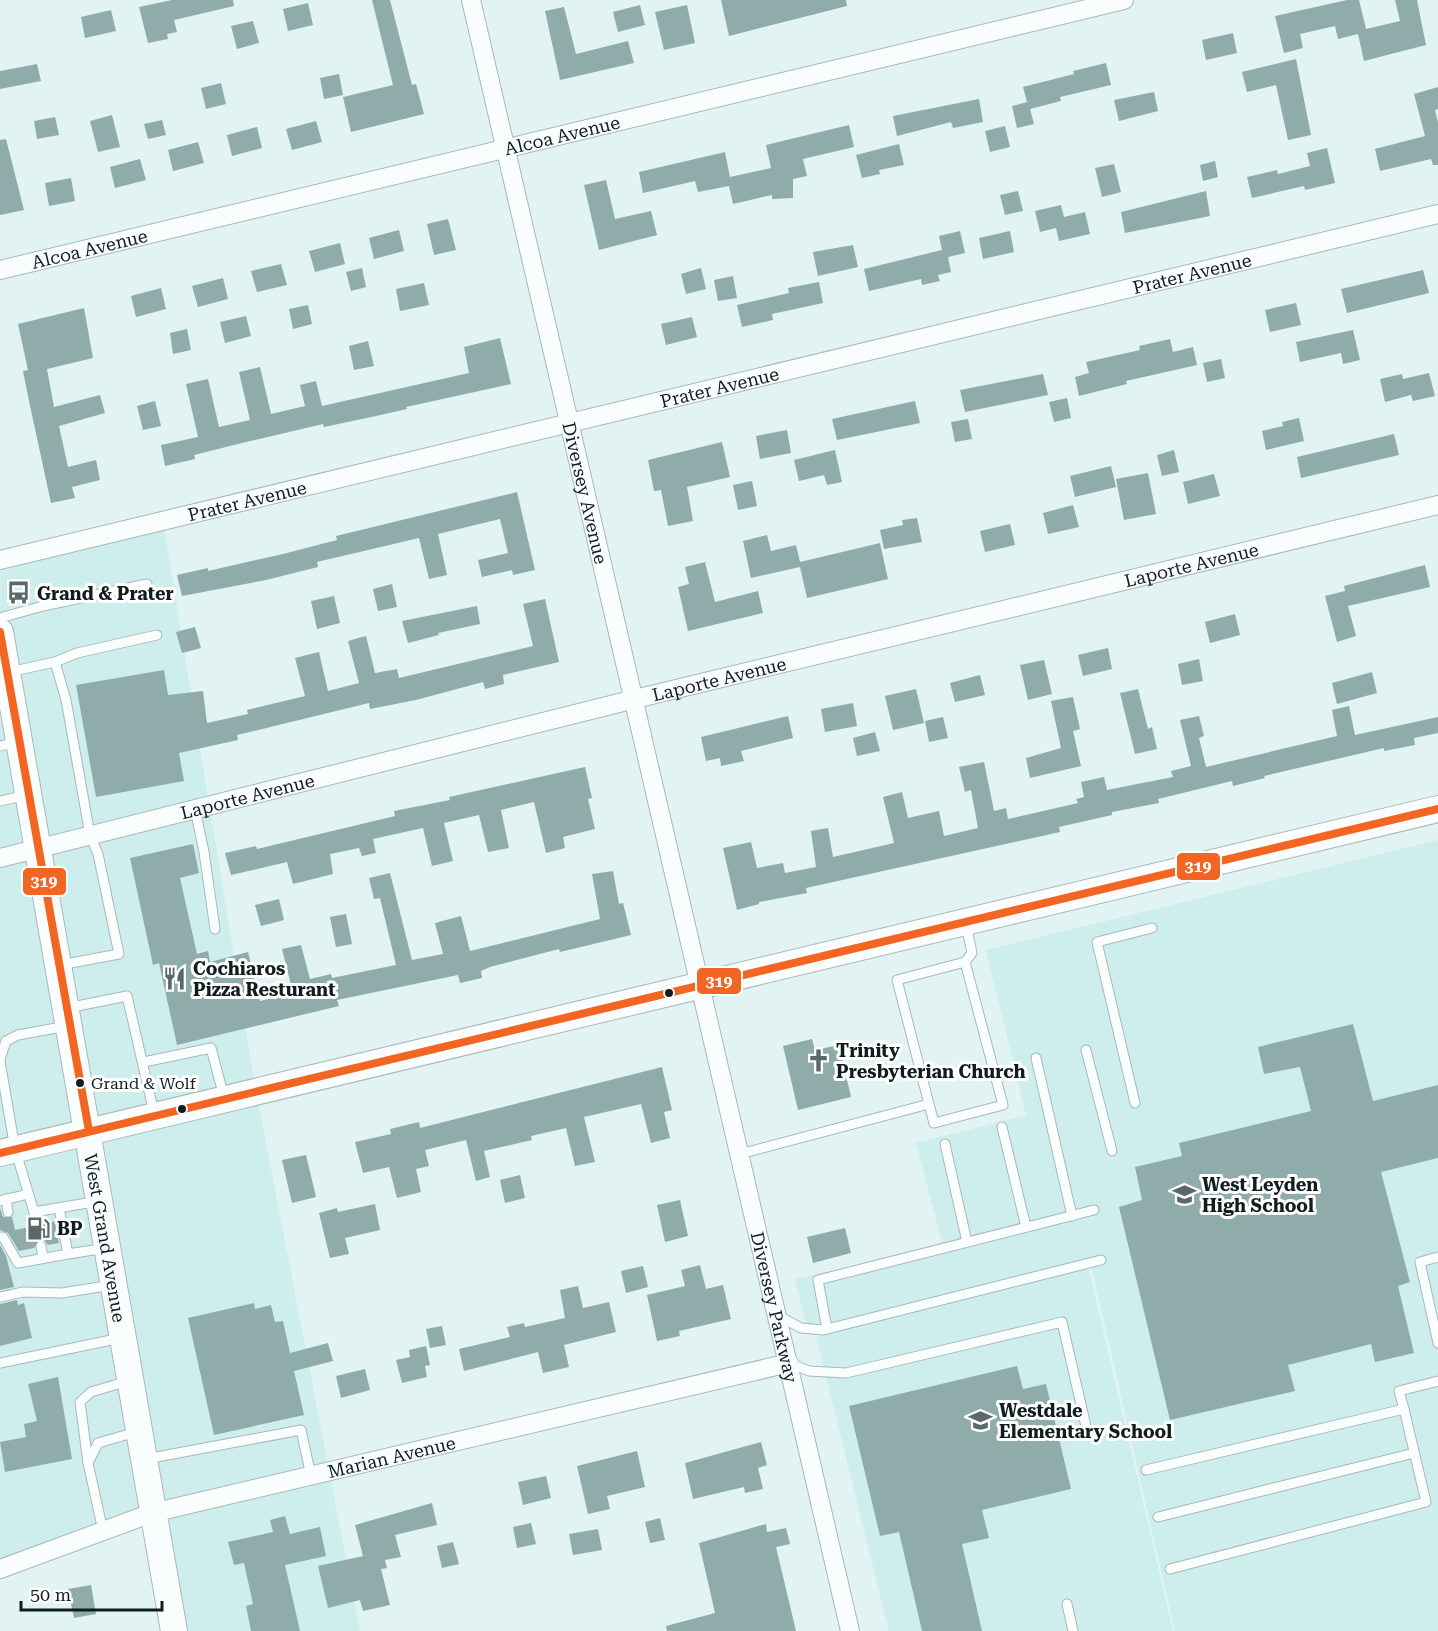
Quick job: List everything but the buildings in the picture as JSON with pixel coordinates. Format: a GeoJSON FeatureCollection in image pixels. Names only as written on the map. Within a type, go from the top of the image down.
{"type":"FeatureCollection","features":[{"type":"Feature","properties":{"kind":"main road","name":"West Grand Avenue"},"geometry":{"type":"LineString","coordinates":[[0,632],[7,672],[9,744],[28,795],[89,1131],[152,1514],[174,1631]]}},
{"type":"Feature","properties":{"kind":"main road"},"geometry":{"type":"LineString","coordinates":[[8,1151],[1438,809]]}},
{"type":"Feature","properties":{"kind":"street","name":"Diversey Avenue"},"geometry":{"type":"LineString","coordinates":[[471,0],[702,985]]}},
{"type":"Feature","properties":{"kind":"street","name":"Alcoa Avenue"},"geometry":{"type":"LineString","coordinates":[[0,270],[506,151],[1124,0]]}},
{"type":"Feature","properties":{"kind":"street","name":"Prater Avenue"},"geometry":{"type":"LineString","coordinates":[[0,560],[1438,214]]}},
{"type":"Feature","properties":{"kind":"street","name":"Laporte Avenue"},"geometry":{"type":"LineString","coordinates":[[0,858],[635,699],[1438,505]]}},
{"type":"Feature","properties":{"kind":"street","name":"Diversey Parkway"},"geometry":{"type":"LineString","coordinates":[[702,985],[850,1631]]}},
{"type":"Feature","properties":{"kind":"street","name":"Marian Avenue"},"geometry":{"type":"LineString","coordinates":[[0,1569],[152,1514],[789,1363]]}},
{"type":"Feature","properties":{"kind":"lane"},"geometry":{"type":"LineString","coordinates":[[0,618],[147,584]]}},
{"type":"Feature","properties":{"kind":"lane"},"geometry":{"type":"LineString","coordinates":[[7,672],[157,635]]}},
{"type":"Feature","properties":{"kind":"lane"},"geometry":{"type":"LineString","coordinates":[[55,662],[66,699],[90,835],[98,854],[119,954],[58,966]]}},
{"type":"Feature","properties":{"kind":"lane"},"geometry":{"type":"LineString","coordinates":[[0,801],[28,795]]}},
{"type":"Feature","properties":{"kind":"lane"},"geometry":{"type":"LineString","coordinates":[[195,809],[204,852],[215,929]]}},
{"type":"Feature","properties":{"kind":"lane"},"geometry":{"type":"LineString","coordinates":[[965,962],[1003,1105],[934,1123],[897,980],[965,962],[972,953],[966,922]]}},
{"type":"Feature","properties":{"kind":"lane"},"geometry":{"type":"LineString","coordinates":[[1136,1103],[1097,942],[1152,928]]}},
{"type":"Feature","properties":{"kind":"lane"},"geometry":{"type":"LineString","coordinates":[[36,1225],[28,1194],[8,1151],[0,1060],[6,1041],[127,996],[144,1062],[154,1115]]}},
{"type":"Feature","properties":{"kind":"lane"},"geometry":{"type":"LineString","coordinates":[[144,1062],[211,1048],[224,1099]]}},
{"type":"Feature","properties":{"kind":"lane"},"geometry":{"type":"LineString","coordinates":[[1086,1050],[1112,1151]]}},
{"type":"Feature","properties":{"kind":"lane"},"geometry":{"type":"LineString","coordinates":[[1036,1058],[1072,1216]]}},
{"type":"Feature","properties":{"kind":"lane"},"geometry":{"type":"LineString","coordinates":[[740,1154],[929,1104]]}},
{"type":"Feature","properties":{"kind":"lane"},"geometry":{"type":"LineString","coordinates":[[1002,1127],[1026,1227]]}},
{"type":"Feature","properties":{"kind":"lane"},"geometry":{"type":"LineString","coordinates":[[945,1144],[967,1242]]}},
{"type":"Feature","properties":{"kind":"lane"},"geometry":{"type":"LineString","coordinates":[[8,1212],[3,1200],[28,1194]]}},
{"type":"Feature","properties":{"kind":"lane"},"geometry":{"type":"LineString","coordinates":[[34,1212],[100,1201]]}},
{"type":"Feature","properties":{"kind":"lane"},"geometry":{"type":"LineString","coordinates":[[59,1208],[68,1254]]}},
{"type":"Feature","properties":{"kind":"lane"},"geometry":{"type":"LineString","coordinates":[[827,1329],[818,1280],[1094,1210]]}},
{"type":"Feature","properties":{"kind":"lane"},"geometry":{"type":"LineString","coordinates":[[0,1237],[3,1237],[18,1263]]}},
{"type":"Feature","properties":{"kind":"lane"},"geometry":{"type":"LineString","coordinates":[[41,1246],[43,1258]]}},
{"type":"Feature","properties":{"kind":"lane"},"geometry":{"type":"LineString","coordinates":[[18,1263],[108,1248]]}},
{"type":"Feature","properties":{"kind":"lane"},"geometry":{"type":"LineString","coordinates":[[16,1251],[18,1263]]}},
{"type":"Feature","properties":{"kind":"lane"},"geometry":{"type":"LineString","coordinates":[[1438,1257],[1420,1262],[1438,1343]]}},
{"type":"Feature","properties":{"kind":"lane"},"geometry":{"type":"LineString","coordinates":[[777,1315],[801,1328],[813,1331],[827,1329],[1101,1260]]}},
{"type":"Feature","properties":{"kind":"lane"},"geometry":{"type":"LineString","coordinates":[[0,1297],[23,1292],[62,1293],[114,1284]]}},
{"type":"Feature","properties":{"kind":"lane"},"geometry":{"type":"LineString","coordinates":[[789,1363],[809,1371],[846,1373],[1062,1322],[1088,1435]]}},
{"type":"Feature","properties":{"kind":"lane"},"geometry":{"type":"LineString","coordinates":[[0,1363],[123,1337]]}},
{"type":"Feature","properties":{"kind":"lane"},"geometry":{"type":"LineString","coordinates":[[104,1531],[88,1462],[80,1402],[90,1392],[130,1380]]}},
{"type":"Feature","properties":{"kind":"lane"},"geometry":{"type":"LineString","coordinates":[[1170,1569],[1426,1502],[1399,1391],[1438,1381]]}},
{"type":"Feature","properties":{"kind":"lane"},"geometry":{"type":"LineString","coordinates":[[1146,1470],[1404,1409]]}},
{"type":"Feature","properties":{"kind":"lane"},"geometry":{"type":"LineString","coordinates":[[143,1460],[301,1430],[310,1476]]}},
{"type":"Feature","properties":{"kind":"lane"},"geometry":{"type":"LineString","coordinates":[[88,1462],[98,1443],[139,1432]]}},
{"type":"Feature","properties":{"kind":"lane"},"geometry":{"type":"LineString","coordinates":[[1158,1516],[1414,1453]]}},
{"type":"Feature","properties":{"kind":"lane"},"geometry":{"type":"LineString","coordinates":[[1067,1604],[1073,1631]]}},
{"type":"Feature","properties":{"kind":"shaded area"},"geometry":{"type":"Polygon","coordinates":[[[163,521],[256,1091],[360,1631],[174,1631],[153,1514],[0,1569],[0,858],[37,849],[0,632],[0,560],[163,521]]]}},
{"type":"Feature","properties":{"kind":"shaded area"},"geometry":{"type":"Polygon","coordinates":[[[9,717],[31,846],[0,853],[0,720],[9,717]]]}},
{"type":"Feature","properties":{"kind":"shaded area","name":"West Leyden High School"},"geometry":{"type":"Polygon","coordinates":[[[1438,840],[1438,1631],[1175,1631],[1090,1261],[808,1331],[795,1279],[943,1246],[916,1143],[1026,1115],[986,950],[1438,840]]]}},
{"type":"Feature","properties":{"kind":"shaded area","name":"Westdale Elementary School"},"geometry":{"type":"Polygon","coordinates":[[[1088,1265],[1173,1631],[889,1631],[816,1337],[1088,1265]]]}},
{"type":"Feature","properties":{"kind":"transit line","name":"319"},"geometry":{"type":"LineString","coordinates":[[0,632],[89,1131]]}},
{"type":"Feature","properties":{"kind":"transit line","name":"319"},"geometry":{"type":"LineString","coordinates":[[0,1153],[1438,809]]}},
{"type":"Feature","properties":{"kind":"place","name":"Grand & Prater"},"geometry":{"type":"Point","coordinates":[19,593]}},
{"type":"Feature","properties":{"kind":"place","name":"Cochiaros Pizza Resturant"},"geometry":{"type":"Point","coordinates":[175,978]}},
{"type":"Feature","properties":{"kind":"place","name":"Trinity Presbyterian Church"},"geometry":{"type":"Point","coordinates":[818,1060]}},
{"type":"Feature","properties":{"kind":"place","name":"Grand & Wolf"},"geometry":{"type":"Point","coordinates":[80,1083]}},
{"type":"Feature","properties":{"kind":"place","name":"West Leyden High School"},"geometry":{"type":"Point","coordinates":[1184,1194]}},
{"type":"Feature","properties":{"kind":"place","name":"BP"},"geometry":{"type":"Point","coordinates":[39,1228]}},
{"type":"Feature","properties":{"kind":"place","name":"Westdale Elementary School"},"geometry":{"type":"Point","coordinates":[981,1420]}}]}
